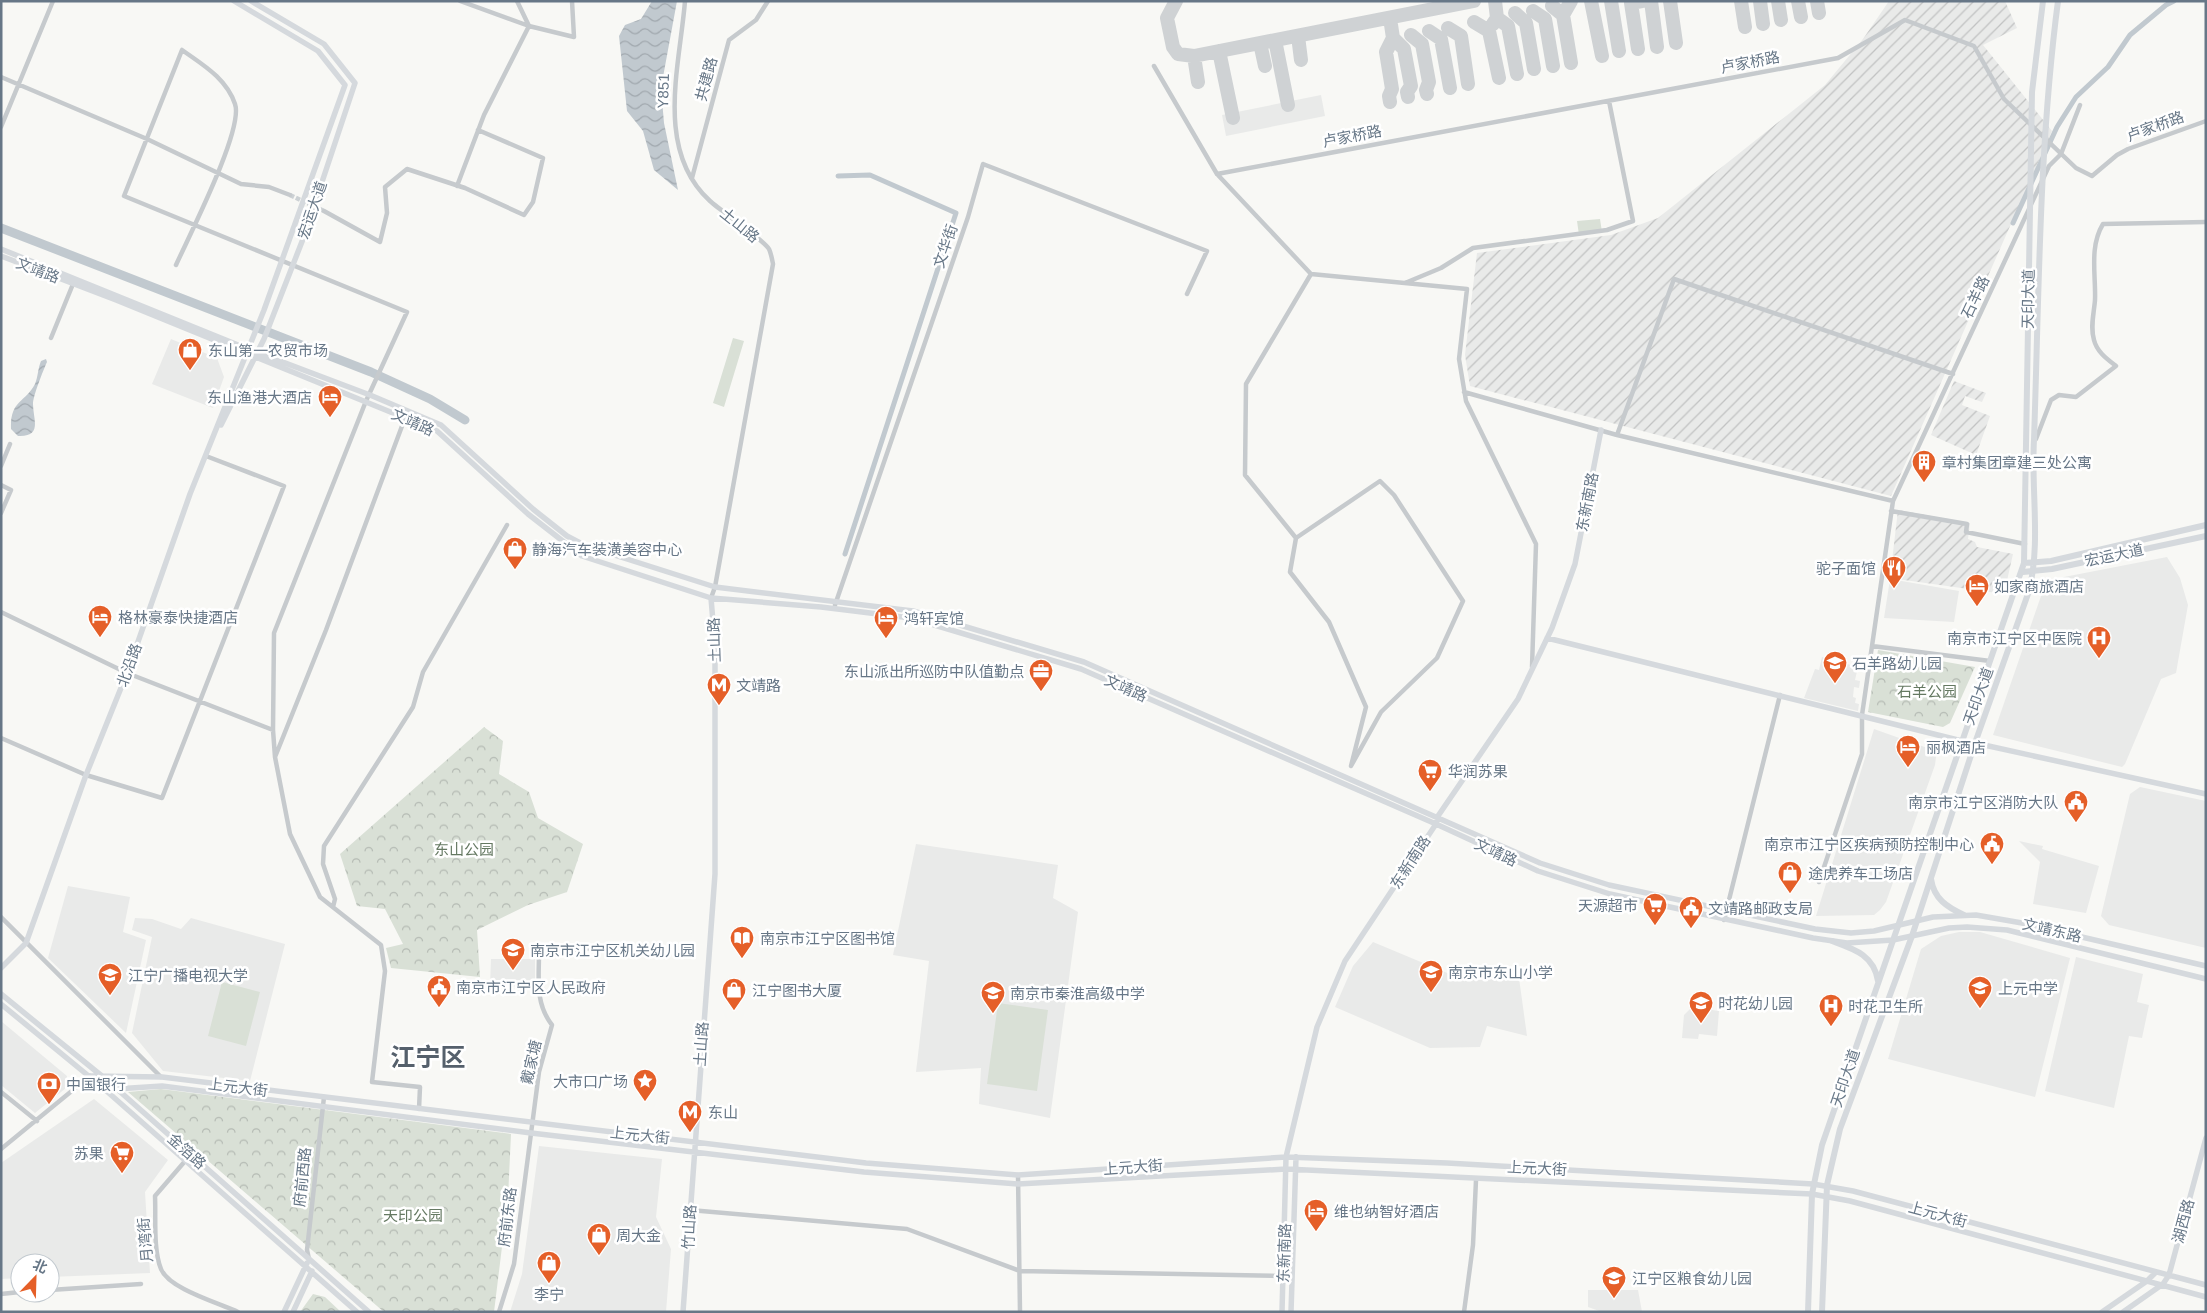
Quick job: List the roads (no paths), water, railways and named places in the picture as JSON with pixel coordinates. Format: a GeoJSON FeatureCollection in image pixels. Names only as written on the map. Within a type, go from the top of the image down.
{"type":"FeatureCollection","features":[{"type":"Feature","properties":{"kind":"main road","name":"宏运大道"},"geometry":{"type":"LineString","coordinates":[[234,1],[318,51],[345,85],[246,352]]}},
{"type":"Feature","properties":{"kind":"main road","name":"宏运大道"},"geometry":{"type":"LineString","coordinates":[[206,456],[264,339],[355,84],[324,44],[251,1]]}},
{"type":"Feature","properties":{"kind":"main road","name":"天印大道"},"geometry":{"type":"LineString","coordinates":[[1808,1312],[1813,1184],[1828,1126],[1990,661],[2023,572],[2032,92],[2043,1]]}},
{"type":"Feature","properties":{"kind":"main road","name":"天印大道"},"geometry":{"type":"LineString","coordinates":[[1822,1312],[1827,1185],[1840,1129],[1912,936],[1975,743],[2029,592],[2034,571],[2033,453],[2048,75],[2058,1]]}},
{"type":"Feature","properties":{"kind":"main road","name":"文靖路"},"geometry":{"type":"LineString","coordinates":[[1,249],[246,352],[254,359],[366,401],[437,431],[528,514],[582,556],[711,598],[911,618],[1081,669],[1436,824],[1538,871],[1610,894],[1724,920],[1832,941],[1868,943],[1912,936]]}},
{"type":"Feature","properties":{"kind":"main road","name":"文靖路"},"geometry":{"type":"LineString","coordinates":[[1,256],[246,352],[258,352],[370,394],[441,425],[533,508],[567,536],[586,546],[715,587],[913,611],[1084,662],[1540,862],[1609,885],[1831,931],[1851,933],[1898,927]]}},
{"type":"Feature","properties":{"kind":"main road","name":"北沿路"},"geometry":{"type":"LineString","coordinates":[[1,968],[26,942],[86,775],[127,673],[184,510],[246,352]]}},
{"type":"Feature","properties":{"kind":"main road","name":"东新南路"},"geometry":{"type":"LineString","coordinates":[[1282,1312],[1286,1156],[1317,1028],[1345,962],[1436,824],[1438,816],[1518,699],[1547,638],[1575,564],[1600,430]]}},
{"type":"Feature","properties":{"kind":"main road"},"geometry":{"type":"LineString","coordinates":[[2025,453],[2033,453]]}},
{"type":"Feature","properties":{"kind":"main road","name":"宏运大道"},"geometry":{"type":"LineString","coordinates":[[2024,563],[2051,561],[2206,525]]}},
{"type":"Feature","properties":{"kind":"main road","name":"宏运大道"},"geometry":{"type":"LineString","coordinates":[[2023,572],[2206,536]]}},
{"type":"Feature","properties":{"kind":"main road","name":"土山路"},"geometry":{"type":"LineString","coordinates":[[694,1141],[715,874],[715,646],[711,598]]}},
{"type":"Feature","properties":{"kind":"main road"},"geometry":{"type":"LineString","coordinates":[[1547,638],[1962,741]]}},
{"type":"Feature","properties":{"kind":"main road"},"geometry":{"type":"LineString","coordinates":[[1975,743],[2206,794]]}},
{"type":"Feature","properties":{"kind":"main road"},"geometry":{"type":"LineString","coordinates":[[1931,878],[1934,891],[1942,903],[1964,915]]}},
{"type":"Feature","properties":{"kind":"main road","name":"文靖东路"},"geometry":{"type":"LineString","coordinates":[[1898,927],[1917,921],[1964,915],[2022,923],[2206,966]]}},
{"type":"Feature","properties":{"kind":"main road","name":"文靖东路"},"geometry":{"type":"LineString","coordinates":[[1912,936],[1958,927],[2007,930],[2206,979]]}},
{"type":"Feature","properties":{"kind":"main road"},"geometry":{"type":"LineString","coordinates":[[1832,941],[1855,950],[1870,959],[1877,973],[1879,984]]}},
{"type":"Feature","properties":{"kind":"main road","name":"金箔路"},"geometry":{"type":"LineString","coordinates":[[1,994],[116,1089],[368,1312]]}},
{"type":"Feature","properties":{"kind":"main road","name":"金箔路"},"geometry":{"type":"LineString","coordinates":[[1,1004],[90,1076],[357,1312]]}},
{"type":"Feature","properties":{"kind":"main road","name":"上元大街"},"geometry":{"type":"LineString","coordinates":[[90,1076],[162,1077],[532,1124],[694,1141],[866,1163],[1018,1176],[1286,1156],[1447,1163],[1827,1185],[2206,1286]]}},
{"type":"Feature","properties":{"kind":"main road","name":"上元大街"},"geometry":{"type":"LineString","coordinates":[[102,1087],[116,1089],[162,1086],[531,1133],[864,1172],[1018,1184],[1286,1169],[1476,1180],[1812,1194],[1826,1196],[2206,1297]]}},
{"type":"Feature","properties":{"kind":"main road","name":"湖西路"},"geometry":{"type":"LineString","coordinates":[[2169,1275],[2206,1138]]}},
{"type":"Feature","properties":{"kind":"main road","name":"竹山路"},"geometry":{"type":"LineString","coordinates":[[683,1312],[694,1141]]}},
{"type":"Feature","properties":{"kind":"main road","name":"东新南路"},"geometry":{"type":"LineString","coordinates":[[1291,1312],[1296,1157]]}},
{"type":"Feature","properties":{"kind":"main road"},"geometry":{"type":"LineString","coordinates":[[284,1312],[309,1259]]}},
{"type":"Feature","properties":{"kind":"main road"},"geometry":{"type":"LineString","coordinates":[[293,1312],[312,1272],[309,1259]]}},
{"type":"Feature","properties":{"kind":"main road"},"geometry":{"type":"LineString","coordinates":[[2102,1312],[2147,1281],[2156,1272]]}},
{"type":"Feature","properties":{"kind":"main road"},"geometry":{"type":"LineString","coordinates":[[2122,1312],[2162,1284],[2169,1275]]}},
{"type":"Feature","properties":{"kind":"street"},"geometry":{"type":"LineString","coordinates":[[1,127],[17,84],[53,1]]}},
{"type":"Feature","properties":{"kind":"street"},"geometry":{"type":"LineString","coordinates":[[460,1],[528,26],[574,38],[572,1]]}},
{"type":"Feature","properties":{"kind":"street"},"geometry":{"type":"LineString","coordinates":[[457,186],[478,130],[528,26],[517,1]]}},
{"type":"Feature","properties":{"kind":"street","name":"Y851"},"geometry":{"type":"LineString","coordinates":[[685,1],[674,91],[675,125],[681,153],[692,178]]}},
{"type":"Feature","properties":{"kind":"street","name":"共建路"},"geometry":{"type":"LineString","coordinates":[[692,178],[729,40],[756,20],[768,1]]}},
{"type":"Feature","properties":{"kind":"street","name":"卢家桥路"},"geometry":{"type":"LineString","coordinates":[[1217,174],[1838,58],[1905,20],[1974,46],[2004,99],[2076,168],[2092,176],[2117,155],[2128,149],[2206,121]]}},
{"type":"Feature","properties":{"kind":"street"},"geometry":{"type":"LineString","coordinates":[[176,265],[194,225],[218,173],[231,143],[236,105],[217,75],[182,50],[124,196],[194,225],[280,261],[291,266],[407,312],[366,401],[274,633],[273,730],[275,757],[290,834],[320,897],[381,945],[385,970],[372,1082],[420,1087],[419,1109]]}},
{"type":"Feature","properties":{"kind":"street"},"geometry":{"type":"LineString","coordinates":[[1154,66],[1217,174],[1311,274],[1466,289],[1459,359],[1466,401],[1536,544],[1532,669]]}},
{"type":"Feature","properties":{"kind":"street"},"geometry":{"type":"LineString","coordinates":[[1,77],[147,139],[241,184],[269,187],[290,195]]}},
{"type":"Feature","properties":{"kind":"street"},"geometry":{"type":"LineString","coordinates":[[1404,284],[1441,268],[1474,248],[1607,230],[1633,221],[1609,101]]}},
{"type":"Feature","properties":{"kind":"street","name":"石羊路"},"geometry":{"type":"LineString","coordinates":[[1819,882],[1862,754],[1862,715],[1893,501],[2049,166],[2062,154],[2080,105]]}},
{"type":"Feature","properties":{"kind":"street"},"geometry":{"type":"LineString","coordinates":[[324,211],[380,242],[387,213],[385,187],[407,169],[457,186],[524,215],[533,202],[543,158],[478,130]]}},
{"type":"Feature","properties":{"kind":"street","name":"文华街"},"geometry":{"type":"LineString","coordinates":[[835,609],[836,601],[962,235],[982,164],[1207,251],[1187,294]]}},
{"type":"Feature","properties":{"kind":"street","name":"土山路"},"geometry":{"type":"LineString","coordinates":[[692,178],[708,200],[769,248],[773,264],[715,587],[711,598]]}},
{"type":"Feature","properties":{"kind":"street"},"geometry":{"type":"LineString","coordinates":[[2033,453],[2037,435],[2051,400],[2059,395],[2076,397],[2116,366],[2101,354],[2094,339],[2095,288],[2093,274],[2098,232],[2103,224],[2206,222]]}},
{"type":"Feature","properties":{"kind":"street"},"geometry":{"type":"LineString","coordinates":[[1296,538],[1380,481],[1394,495],[1463,601],[1437,658],[1381,712],[1351,766],[1366,707],[1329,622],[1290,572],[1296,538],[1245,475],[1246,384],[1311,274]]}},
{"type":"Feature","properties":{"kind":"street"},"geometry":{"type":"LineString","coordinates":[[1618,436],[1674,279],[1953,374]]}},
{"type":"Feature","properties":{"kind":"street"},"geometry":{"type":"LineString","coordinates":[[51,338],[73,284]]}},
{"type":"Feature","properties":{"kind":"street"},"geometry":{"type":"LineString","coordinates":[[1464,392],[1618,436],[1893,501]]}},
{"type":"Feature","properties":{"kind":"street"},"geometry":{"type":"LineString","coordinates":[[275,757],[326,630],[405,418]]}},
{"type":"Feature","properties":{"kind":"street"},"geometry":{"type":"LineString","coordinates":[[1,466],[10,444]]}},
{"type":"Feature","properties":{"kind":"street"},"geometry":{"type":"LineString","coordinates":[[1,738],[86,775],[162,798],[284,486],[206,456]]}},
{"type":"Feature","properties":{"kind":"street"},"geometry":{"type":"LineString","coordinates":[[1,486],[11,490],[1,513]]}},
{"type":"Feature","properties":{"kind":"street"},"geometry":{"type":"LineString","coordinates":[[1891,511],[1967,524],[1966,532],[2025,544]]}},
{"type":"Feature","properties":{"kind":"street"},"geometry":{"type":"LineString","coordinates":[[333,907],[335,899],[323,864],[324,846],[413,707],[423,672],[507,525]]}},
{"type":"Feature","properties":{"kind":"street"},"geometry":{"type":"LineString","coordinates":[[1,612],[127,673],[273,730]]}},
{"type":"Feature","properties":{"kind":"street"},"geometry":{"type":"LineString","coordinates":[[1872,646],[1990,661]]}},
{"type":"Feature","properties":{"kind":"street"},"geometry":{"type":"LineString","coordinates":[[1724,920],[1780,695]]}},
{"type":"Feature","properties":{"kind":"street"},"geometry":{"type":"LineString","coordinates":[[1,917],[162,1077]]}},
{"type":"Feature","properties":{"kind":"street","name":"戴家塘"},"geometry":{"type":"LineString","coordinates":[[532,1124],[539,1072],[552,1025],[544,1015],[538,996],[540,953],[604,947]]}},
{"type":"Feature","properties":{"kind":"street"},"geometry":{"type":"LineString","coordinates":[[1,1149],[90,1076]]}},
{"type":"Feature","properties":{"kind":"street"},"geometry":{"type":"LineString","coordinates":[[1,1092],[37,1121]]}},
{"type":"Feature","properties":{"kind":"street","name":"府前西路"},"geometry":{"type":"LineString","coordinates":[[309,1259],[307,1250],[324,1097]]}},
{"type":"Feature","properties":{"kind":"street","name":"府前东路"},"geometry":{"type":"LineString","coordinates":[[499,1312],[514,1264],[532,1124]]}},
{"type":"Feature","properties":{"kind":"street","name":"月湾街"},"geometry":{"type":"LineString","coordinates":[[186,1160],[155,1196],[157,1257],[161,1271],[172,1283],[238,1312]]}},
{"type":"Feature","properties":{"kind":"street"},"geometry":{"type":"LineString","coordinates":[[1018,1176],[1020,1312]]}},
{"type":"Feature","properties":{"kind":"street"},"geometry":{"type":"LineString","coordinates":[[1464,1312],[1472,1245],[1476,1180]]}},
{"type":"Feature","properties":{"kind":"street"},"geometry":{"type":"LineString","coordinates":[[690,1210],[907,1229],[1020,1271],[1283,1276]]}},
{"type":"Feature","properties":{"kind":"street"},"geometry":{"type":"LineString","coordinates":[[60,1289],[141,1284]]}},
{"type":"Feature","properties":{"kind":"water"},"geometry":{"type":"Polygon","coordinates":[[[652,1],[677,1],[661,88],[664,123],[678,190],[654,170],[643,131],[627,111],[619,36],[625,25],[641,19],[652,1]]]}},
{"type":"Feature","properties":{"kind":"water"},"geometry":{"type":"Polygon","coordinates":[[[46,359],[47,362],[33,400],[34,430],[26,436],[18,436],[11,429],[13,412],[35,384],[41,361],[46,359]]]}},
{"type":"Feature","properties":{"kind":"waterway"},"geometry":{"type":"LineString","coordinates":[[2013,223],[2057,127],[2076,97],[2108,67],[2130,35],[2166,5],[2174,1]]}},
{"type":"Feature","properties":{"kind":"waterway"},"geometry":{"type":"LineString","coordinates":[[838,176],[870,175],[956,213],[845,554]]}},
{"type":"Feature","properties":{"kind":"waterway"},"geometry":{"type":"LineString","coordinates":[[1,228],[371,372],[430,399],[465,420]]}},
{"type":"Feature","properties":{"kind":"tunnel"},"geometry":{"type":"LineString","coordinates":[[290,195],[324,211]]}},
{"type":"Feature","properties":{"kind":"place","name":"东山第一农贸市场"},"geometry":{"type":"Point","coordinates":[190,371]}},
{"type":"Feature","properties":{"kind":"place","name":"东山渔港大酒店"},"geometry":{"type":"Point","coordinates":[330,418]}},
{"type":"Feature","properties":{"kind":"place","name":"章村集团章建三处公寓"},"geometry":{"type":"Point","coordinates":[1924,483]}},
{"type":"Feature","properties":{"kind":"place","name":"静海汽车装潢美容中心"},"geometry":{"type":"Point","coordinates":[515,570]}},
{"type":"Feature","properties":{"kind":"place","name":"驼子面馆"},"geometry":{"type":"Point","coordinates":[1894,589]}},
{"type":"Feature","properties":{"kind":"place","name":"如家商旅酒店"},"geometry":{"type":"Point","coordinates":[1977,607]}},
{"type":"Feature","properties":{"kind":"place","name":"格林豪泰快捷酒店"},"geometry":{"type":"Point","coordinates":[100,638]}},
{"type":"Feature","properties":{"kind":"place","name":"鸿轩宾馆"},"geometry":{"type":"Point","coordinates":[886,639]}},
{"type":"Feature","properties":{"kind":"place","name":"南京市江宁区中医院"},"geometry":{"type":"Point","coordinates":[2099,659]}},
{"type":"Feature","properties":{"kind":"place","name":"石羊路幼儿园"},"geometry":{"type":"Point","coordinates":[1835,684]}},
{"type":"Feature","properties":{"kind":"place","name":"东山派出所巡防中队值勤点"},"geometry":{"type":"Point","coordinates":[1041,692]}},
{"type":"Feature","properties":{"kind":"place","name":"文靖路"},"geometry":{"type":"Point","coordinates":[719,706]}},
{"type":"Feature","properties":{"kind":"place","name":"丽枫酒店"},"geometry":{"type":"Point","coordinates":[1908,768]}},
{"type":"Feature","properties":{"kind":"place","name":"华润苏果"},"geometry":{"type":"Point","coordinates":[1430,792]}},
{"type":"Feature","properties":{"kind":"place","name":"南京市江宁区消防大队"},"geometry":{"type":"Point","coordinates":[2076,823]}},
{"type":"Feature","properties":{"kind":"place","name":"南京市江宁区疾病预防控制中心"},"geometry":{"type":"Point","coordinates":[1992,865]}},
{"type":"Feature","properties":{"kind":"place","name":"途虎养车工场店"},"geometry":{"type":"Point","coordinates":[1790,894]}},
{"type":"Feature","properties":{"kind":"place","name":"天源超市"},"geometry":{"type":"Point","coordinates":[1655,926]}},
{"type":"Feature","properties":{"kind":"place","name":"文靖路邮政支局"},"geometry":{"type":"Point","coordinates":[1691,929]}},
{"type":"Feature","properties":{"kind":"place","name":"南京市江宁区图书馆"},"geometry":{"type":"Point","coordinates":[742,959]}},
{"type":"Feature","properties":{"kind":"place","name":"南京市江宁区机关幼儿园"},"geometry":{"type":"Point","coordinates":[513,971]}},
{"type":"Feature","properties":{"kind":"place","name":"南京市东山小学"},"geometry":{"type":"Point","coordinates":[1431,993]}},
{"type":"Feature","properties":{"kind":"place","name":"江宁广播电视大学"},"geometry":{"type":"Point","coordinates":[110,996]}},
{"type":"Feature","properties":{"kind":"place","name":"南京市江宁区人民政府"},"geometry":{"type":"Point","coordinates":[439,1008]}},
{"type":"Feature","properties":{"kind":"place","name":"上元中学"},"geometry":{"type":"Point","coordinates":[1980,1009]}},
{"type":"Feature","properties":{"kind":"place","name":"江宁图书大厦"},"geometry":{"type":"Point","coordinates":[734,1011]}},
{"type":"Feature","properties":{"kind":"place","name":"南京市秦淮高级中学"},"geometry":{"type":"Point","coordinates":[993,1014]}},
{"type":"Feature","properties":{"kind":"place","name":"时花幼儿园"},"geometry":{"type":"Point","coordinates":[1701,1024]}},
{"type":"Feature","properties":{"kind":"place","name":"时花卫生所"},"geometry":{"type":"Point","coordinates":[1831,1027]}},
{"type":"Feature","properties":{"kind":"place","name":"大市口广场"},"geometry":{"type":"Point","coordinates":[645,1102]}},
{"type":"Feature","properties":{"kind":"place","name":"中国银行"},"geometry":{"type":"Point","coordinates":[49,1105]}},
{"type":"Feature","properties":{"kind":"place","name":"东山"},"geometry":{"type":"Point","coordinates":[690,1133]}},
{"type":"Feature","properties":{"kind":"place","name":"苏果"},"geometry":{"type":"Point","coordinates":[122,1174]}},
{"type":"Feature","properties":{"kind":"place","name":"维也纳智好酒店"},"geometry":{"type":"Point","coordinates":[1316,1232]}},
{"type":"Feature","properties":{"kind":"place","name":"周大金"},"geometry":{"type":"Point","coordinates":[599,1256]}},
{"type":"Feature","properties":{"kind":"place","name":"李宁"},"geometry":{"type":"Point","coordinates":[549,1284]}},
{"type":"Feature","properties":{"kind":"place","name":"江宁区粮食幼儿园"},"geometry":{"type":"Point","coordinates":[1614,1299]}},
{"type":"Feature","properties":{"kind":"district","name":"江宁区"},"geometry":{"type":"Point","coordinates":[428,1057]}},
{"type":"Feature","properties":{"kind":"park label","name":"石羊公园"},"geometry":{"type":"Point","coordinates":[1927,691]}},
{"type":"Feature","properties":{"kind":"park label","name":"东山公园"},"geometry":{"type":"Point","coordinates":[464,849]}},
{"type":"Feature","properties":{"kind":"park label","name":"天印公园"},"geometry":{"type":"Point","coordinates":[413,1215]}}]}
